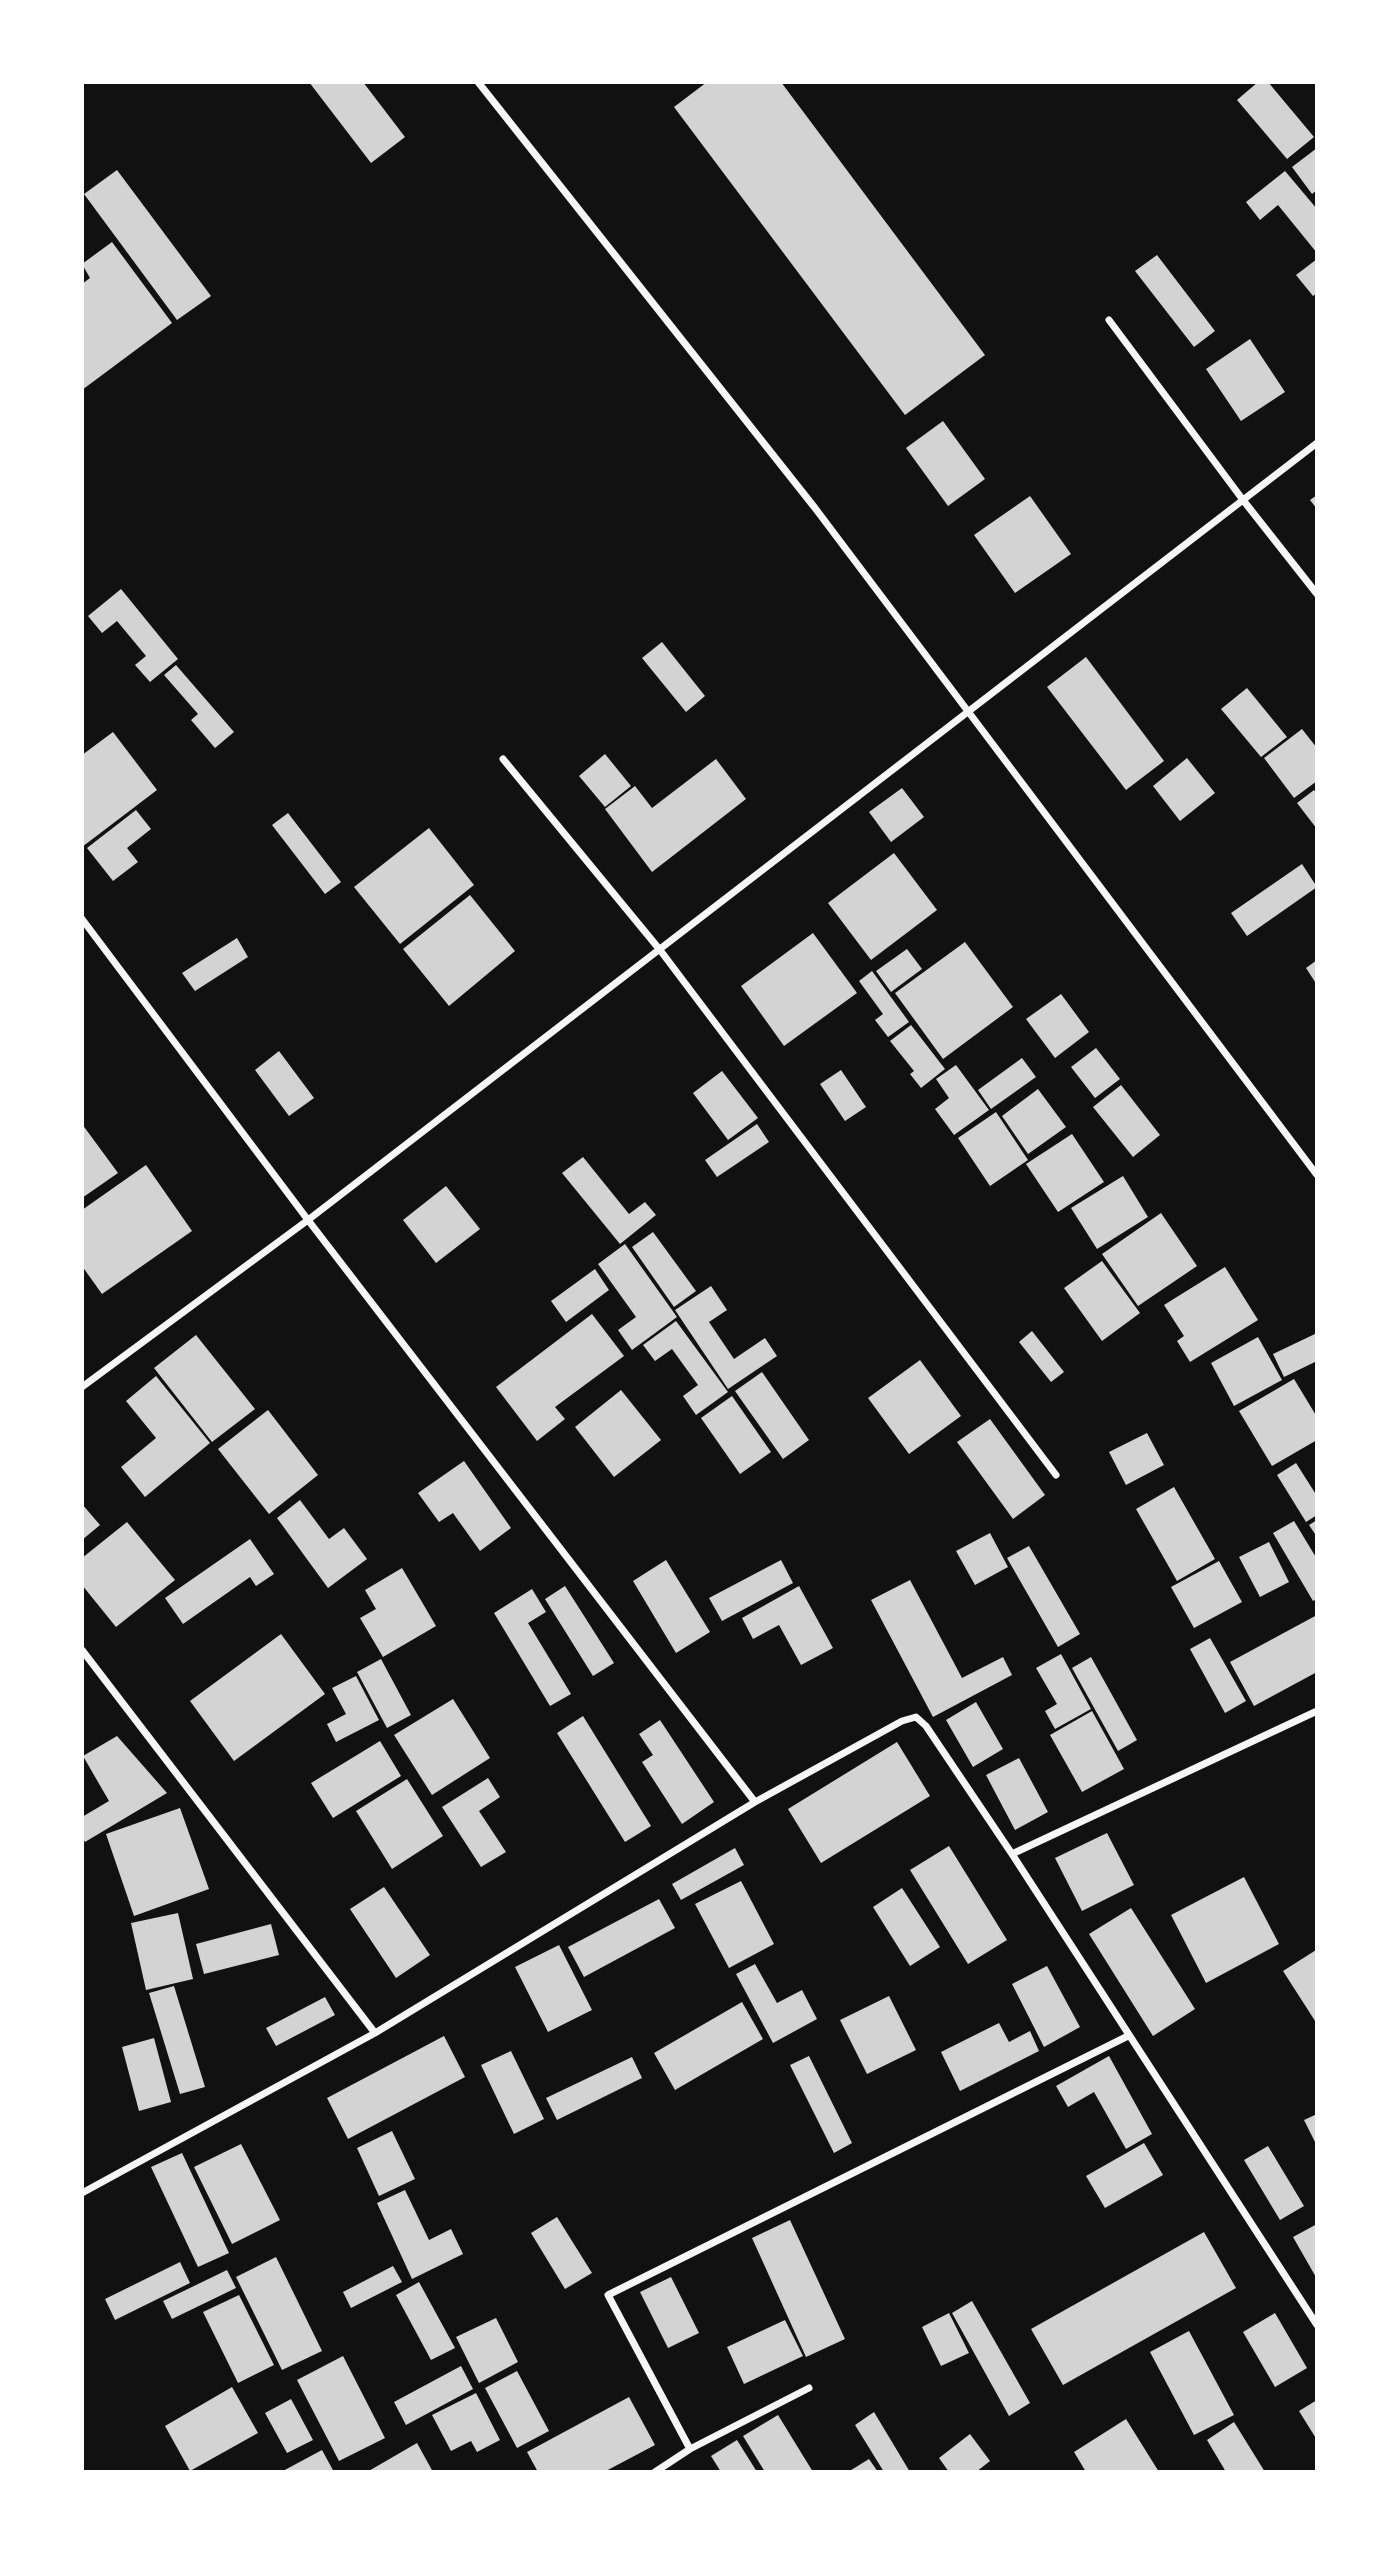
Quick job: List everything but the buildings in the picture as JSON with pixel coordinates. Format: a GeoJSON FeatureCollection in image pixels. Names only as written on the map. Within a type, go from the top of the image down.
{"type":"FeatureCollection","features":[{"type":"Feature","properties":{"kind":"street"},"geometry":{"type":"LineString","coordinates":[[478,82],[815,508],[1317,1175]]}},
{"type":"Feature","properties":{"kind":"street"},"geometry":{"type":"LineString","coordinates":[[1108,320],[1317,594]]}},
{"type":"Feature","properties":{"kind":"street"},"geometry":{"type":"LineString","coordinates":[[82,1387],[308,1220],[1317,443]]}},
{"type":"Feature","properties":{"kind":"street"},"geometry":{"type":"LineString","coordinates":[[503,759],[660,950],[1056,1475]]}},
{"type":"Feature","properties":{"kind":"street"},"geometry":{"type":"LineString","coordinates":[[82,919],[308,1220],[755,1802]]}},
{"type":"Feature","properties":{"kind":"street"},"geometry":{"type":"LineString","coordinates":[[82,1650],[375,2033]]}},
{"type":"Feature","properties":{"kind":"street"},"geometry":{"type":"LineString","coordinates":[[1012,1854],[1317,1711]]}},
{"type":"Feature","properties":{"kind":"street"},"geometry":{"type":"LineString","coordinates":[[82,2193],[375,2033],[755,1802],[902,1721],[916,1717],[926,1726],[1012,1854],[1317,2325]]}},
{"type":"Feature","properties":{"kind":"street"},"geometry":{"type":"LineString","coordinates":[[690,2449],[608,2295],[1128,2036]]}},
{"type":"Feature","properties":{"kind":"street"},"geometry":{"type":"LineString","coordinates":[[655,2472],[690,2449],[809,2388]]}}]}
